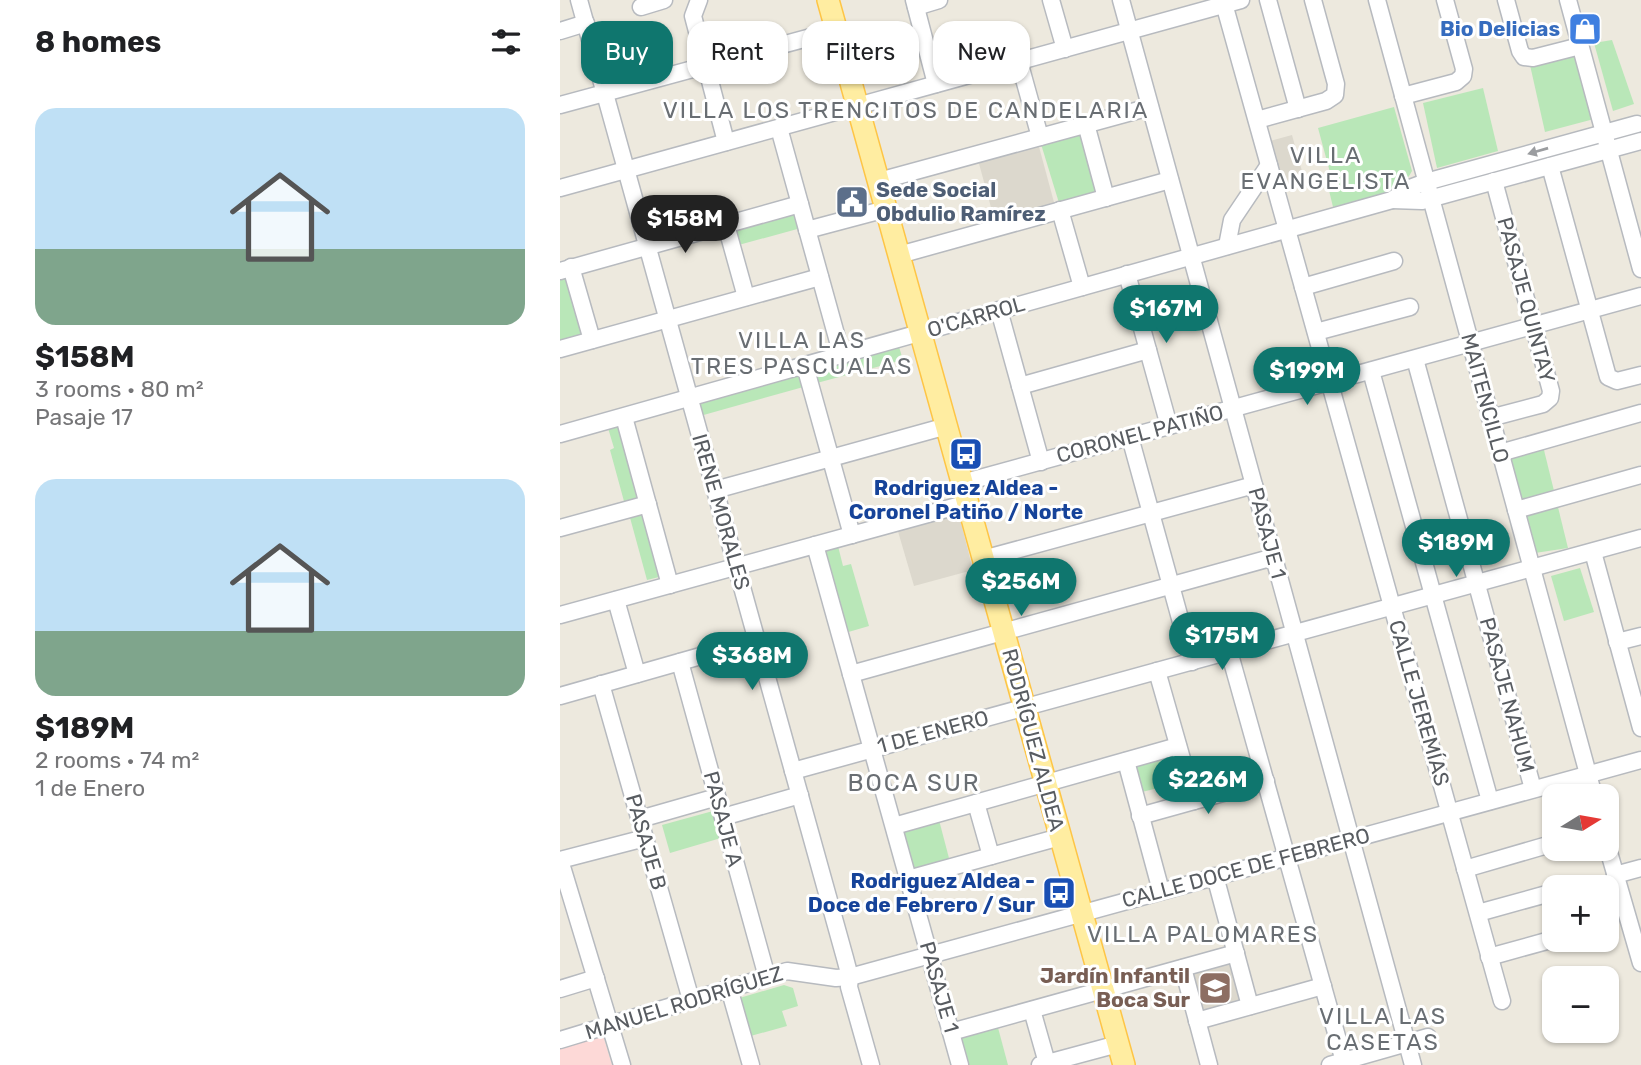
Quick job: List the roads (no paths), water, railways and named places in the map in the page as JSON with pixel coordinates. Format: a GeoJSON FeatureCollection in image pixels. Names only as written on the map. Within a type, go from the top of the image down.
{"type":"FeatureCollection","features":[{"type":"Feature","properties":{"kind":"main road","name":"RODRÍGUEZ ALDEA"},"geometry":{"type":"LineString","coordinates":[[828,0],[834,21]]}},
{"type":"Feature","properties":{"kind":"main road","name":"RODRÍGUEZ ALDEA"},"geometry":{"type":"LineString","coordinates":[[852,84],[1124,1065]]}},
{"type":"Feature","properties":{"kind":"street","name":"IRENE MORALES"},"geometry":{"type":"LineString","coordinates":[[579,0],[585,21]]}},
{"type":"Feature","properties":{"kind":"street"},"geometry":{"type":"LineString","coordinates":[[640,6],[664,0]]}},
{"type":"Feature","properties":{"kind":"street"},"geometry":{"type":"LineString","coordinates":[[694,21],[693,16],[699,0]]}},
{"type":"Feature","properties":{"kind":"street"},"geometry":{"type":"LineString","coordinates":[[933,72],[915,3],[939,0]]}},
{"type":"Feature","properties":{"kind":"street"},"geometry":{"type":"LineString","coordinates":[[1051,0],[1065,49]]}},
{"type":"Feature","properties":{"kind":"street","name":"PASAJE 1"},"geometry":{"type":"LineString","coordinates":[[1121,0],[1413,1065]]}},
{"type":"Feature","properties":{"kind":"street"},"geometry":{"type":"LineString","coordinates":[[1030,58],[1224,2],[1241,0]]}},
{"type":"Feature","properties":{"kind":"street"},"geometry":{"type":"LineString","coordinates":[[1268,0],[1298,109]]}},
{"type":"Feature","properties":{"kind":"street"},"geometry":{"type":"LineString","coordinates":[[1257,120],[1330,100],[1335,94],[1336,84],[1313,0]]}},
{"type":"Feature","properties":{"kind":"street","name":"MAITENCILLO"},"geometry":{"type":"LineString","coordinates":[[1377,0],[1591,784]]}},
{"type":"Feature","properties":{"kind":"street"},"geometry":{"type":"LineString","coordinates":[[1403,96],[1455,82],[1463,76],[1464,69],[1445,0]]}},
{"type":"Feature","properties":{"kind":"street"},"geometry":{"type":"LineString","coordinates":[[1506,0],[1524,57],[1533,58],[1580,46]]}},
{"type":"Feature","properties":{"kind":"street"},"geometry":{"type":"LineString","coordinates":[[1568,0],[1641,269]]}},
{"type":"Feature","properties":{"kind":"street","name":"CALLE JEREMÍAS"},"geometry":{"type":"LineString","coordinates":[[1224,2],[1502,1001]]}},
{"type":"Feature","properties":{"kind":"street"},"geometry":{"type":"LineString","coordinates":[[560,31],[581,25]]}},
{"type":"Feature","properties":{"kind":"street"},"geometry":{"type":"LineString","coordinates":[[560,105],[687,71]]}},
{"type":"Feature","properties":{"kind":"street","name":"IRENE MORALES"},"geometry":{"type":"LineString","coordinates":[[603,84],[850,977],[849,986],[871,1065]]}},
{"type":"Feature","properties":{"kind":"street"},"geometry":{"type":"LineString","coordinates":[[710,84],[726,142]]}},
{"type":"Feature","properties":{"kind":"street"},"geometry":{"type":"LineString","coordinates":[[560,188],[936,84]]}},
{"type":"Feature","properties":{"kind":"street"},"geometry":{"type":"LineString","coordinates":[[1025,84],[1040,137]]}},
{"type":"Feature","properties":{"kind":"street"},"geometry":{"type":"LineString","coordinates":[[878,181],[1150,107]]}},
{"type":"Feature","properties":{"kind":"street"},"geometry":{"type":"LineString","coordinates":[[1086,124],[1106,198]]}},
{"type":"Feature","properties":{"kind":"street","name":"O'CARROL"},"geometry":{"type":"LineString","coordinates":[[560,434],[1392,200],[1410,188],[1426,182],[1636,124]]}},
{"type":"Feature","properties":{"kind":"street"},"geometry":{"type":"LineString","coordinates":[[779,128],[842,356]]}},
{"type":"Feature","properties":{"kind":"street","name":"O'CARROL"},"geometry":{"type":"LineString","coordinates":[[1392,200],[1413,202],[1431,199],[1641,141]]}},
{"type":"Feature","properties":{"kind":"street"},"geometry":{"type":"LineString","coordinates":[[1227,246],[1232,220],[1269,165]]}},
{"type":"Feature","properties":{"kind":"street"},"geometry":{"type":"LineString","coordinates":[[1550,166],[1610,379],[1617,381],[1641,375]]}},
{"type":"Feature","properties":{"kind":"street"},"geometry":{"type":"LineString","coordinates":[[899,255],[1170,180]]}},
{"type":"Feature","properties":{"kind":"street","name":"PASAJE QUINTAY"},"geometry":{"type":"LineString","coordinates":[[1490,418],[1543,404],[1550,398],[1551,388],[1494,181]]}},
{"type":"Feature","properties":{"kind":"street"},"geometry":{"type":"LineString","coordinates":[[592,341],[566,269],[800,204]]}},
{"type":"Feature","properties":{"kind":"street"},"geometry":{"type":"LineString","coordinates":[[807,230],[886,209]]}},
{"type":"Feature","properties":{"kind":"street"},"geometry":{"type":"LineString","coordinates":[[1060,210],[1082,287]]}},
{"type":"Feature","properties":{"kind":"street"},"geometry":{"type":"LineString","coordinates":[[726,225],[746,297]]}},
{"type":"Feature","properties":{"kind":"street"},"geometry":{"type":"LineString","coordinates":[[1303,287],[1394,261]]}},
{"type":"Feature","properties":{"kind":"street"},"geometry":{"type":"LineString","coordinates":[[1127,274],[1169,426]]}},
{"type":"Feature","properties":{"kind":"street"},"geometry":{"type":"LineString","coordinates":[[560,349],[820,277]]}},
{"type":"Feature","properties":{"kind":"street","name":"CORONEL PATIÑO"},"geometry":{"type":"LineString","coordinates":[[560,615],[852,535],[1041,461],[1641,296]]}},
{"type":"Feature","properties":{"kind":"street"},"geometry":{"type":"LineString","coordinates":[[1316,332],[1410,307]]}},
{"type":"Feature","properties":{"kind":"street"},"geometry":{"type":"LineString","coordinates":[[999,310],[1041,461]]}},
{"type":"Feature","properties":{"kind":"street"},"geometry":{"type":"LineString","coordinates":[[1020,386],[1148,350]]}},
{"type":"Feature","properties":{"kind":"street","name":"PASAJE NAHUM"},"geometry":{"type":"LineString","coordinates":[[1415,359],[1533,789]]}},
{"type":"Feature","properties":{"kind":"street"},"geometry":{"type":"LineString","coordinates":[[805,366],[852,535]]}},
{"type":"Feature","properties":{"kind":"street"},"geometry":{"type":"LineString","coordinates":[[1371,371],[1490,801]]}},
{"type":"Feature","properties":{"kind":"street"},"geometry":{"type":"LineString","coordinates":[[1500,453],[1641,413]]}},
{"type":"Feature","properties":{"kind":"street"},"geometry":{"type":"LineString","coordinates":[[624,417],[670,585]]}},
{"type":"Feature","properties":{"kind":"street"},"geometry":{"type":"LineString","coordinates":[[715,490],[947,426]]}},
{"type":"Feature","properties":{"kind":"street"},"geometry":{"type":"LineString","coordinates":[[1130,437],[1192,662]]}},
{"type":"Feature","properties":{"kind":"street"},"geometry":{"type":"LineString","coordinates":[[1516,510],[1641,475]]}},
{"type":"Feature","properties":{"kind":"street"},"geometry":{"type":"LineString","coordinates":[[983,559],[1254,485]]}},
{"type":"Feature","properties":{"kind":"street"},"geometry":{"type":"LineString","coordinates":[[560,528],[648,504]]}},
{"type":"Feature","properties":{"kind":"street","name":"1 DE ENERO"},"geometry":{"type":"LineString","coordinates":[[793,771],[1641,538]]}},
{"type":"Feature","properties":{"kind":"street","name":"PASAJE 1"},"geometry":{"type":"LineString","coordinates":[[815,545],[960,1065]]}},
{"type":"Feature","properties":{"kind":"street"},"geometry":{"type":"LineString","coordinates":[[1593,552],[1637,698],[1641,728]]}},
{"type":"Feature","properties":{"kind":"street"},"geometry":{"type":"LineString","coordinates":[[851,674],[1274,557]]}},
{"type":"Feature","properties":{"kind":"street"},"geometry":{"type":"LineString","coordinates":[[616,600],[637,674]]}},
{"type":"Feature","properties":{"kind":"street"},"geometry":{"type":"LineString","coordinates":[[1618,642],[1641,636]]}},
{"type":"Feature","properties":{"kind":"street"},"geometry":{"type":"LineString","coordinates":[[560,696],[757,640]]}},
{"type":"Feature","properties":{"kind":"street"},"geometry":{"type":"LineString","coordinates":[[1229,651],[1323,986],[1340,1064],[1428,1037]]}},
{"type":"Feature","properties":{"kind":"street","name":"PASAJE A"},"geometry":{"type":"LineString","coordinates":[[680,662],[767,977]]}},
{"type":"Feature","properties":{"kind":"street"},"geometry":{"type":"LineString","coordinates":[[1157,671],[1194,801]]}},
{"type":"Feature","properties":{"kind":"street","name":"PASAJE B"},"geometry":{"type":"LineString","coordinates":[[601,684],[691,1000]]}},
{"type":"Feature","properties":{"kind":"street"},"geometry":{"type":"LineString","coordinates":[[894,826],[1178,746]]}},
{"type":"Feature","properties":{"kind":"street","name":"CALLE DOCE DE FEBRERO"},"geometry":{"type":"LineString","coordinates":[[850,977],[1641,760]]}},
{"type":"Feature","properties":{"kind":"street"},"geometry":{"type":"LineString","coordinates":[[1126,761],[1161,891]]}},
{"type":"Feature","properties":{"kind":"street"},"geometry":{"type":"LineString","coordinates":[[1140,816],[1266,781]]}},
{"type":"Feature","properties":{"kind":"street"},"geometry":{"type":"LineString","coordinates":[[723,817],[800,795]]}},
{"type":"Feature","properties":{"kind":"street"},"geometry":{"type":"LineString","coordinates":[[640,819],[717,797]]}},
{"type":"Feature","properties":{"kind":"street"},"geometry":{"type":"LineString","coordinates":[[976,803],[991,856]]}},
{"type":"Feature","properties":{"kind":"street"},"geometry":{"type":"LineString","coordinates":[[908,879],[1060,837]]}},
{"type":"Feature","properties":{"kind":"street"},"geometry":{"type":"LineString","coordinates":[[622,1065],[596,978],[567,910],[560,860],[645,838]]}},
{"type":"Feature","properties":{"kind":"street"},"geometry":{"type":"LineString","coordinates":[[1465,869],[1542,847]]}},
{"type":"Feature","properties":{"kind":"street"},"geometry":{"type":"LineString","coordinates":[[1611,861],[1615,875],[1641,868]]}},
{"type":"Feature","properties":{"kind":"street"},"geometry":{"type":"LineString","coordinates":[[1215,877],[1250,1006]]}},
{"type":"Feature","properties":{"kind":"street"},"geometry":{"type":"LineString","coordinates":[[1619,889],[1641,963]]}},
{"type":"Feature","properties":{"kind":"street"},"geometry":{"type":"LineString","coordinates":[[1478,914],[1542,895]]}},
{"type":"Feature","properties":{"kind":"street"},"geometry":{"type":"LineString","coordinates":[[1489,957],[1542,942]]}},
{"type":"Feature","properties":{"kind":"street"},"geometry":{"type":"LineString","coordinates":[[951,1032],[1236,953]]}},
{"type":"Feature","properties":{"kind":"street"},"geometry":{"type":"LineString","coordinates":[[1183,968],[1209,1065]]}},
{"type":"Feature","properties":{"kind":"street","name":"MANUEL RODRÍGUEZ"},"geometry":{"type":"LineString","coordinates":[[560,1040],[791,970],[836,978],[850,977]]}},
{"type":"Feature","properties":{"kind":"street"},"geometry":{"type":"LineString","coordinates":[[560,989],[596,978]]}},
{"type":"Feature","properties":{"kind":"street"},"geometry":{"type":"LineString","coordinates":[[1197,1021],[1323,986]]}},
{"type":"Feature","properties":{"kind":"street"},"geometry":{"type":"LineString","coordinates":[[729,988],[747,1064]]}},
{"type":"Feature","properties":{"kind":"street"},"geometry":{"type":"LineString","coordinates":[[1032,1010],[1044,1064],[1118,1044]]}},
{"type":"Feature","properties":{"kind":"place","name":"Bio Delicias"},"geometry":{"type":"Point","coordinates":[1585,29]}},
{"type":"Feature","properties":{"kind":"place","name":"Sede Social Obdulio Ramírez"},"geometry":{"type":"Point","coordinates":[852,202]}},
{"type":"Feature","properties":{"kind":"place","name":"Rodriguez Aldea - Coronel Patiño / Norte"},"geometry":{"type":"Point","coordinates":[966,454]}},
{"type":"Feature","properties":{"kind":"place","name":"Rodriguez Aldea - Doce de Febrero / Sur"},"geometry":{"type":"Point","coordinates":[1059,893]}},
{"type":"Feature","properties":{"kind":"place","name":"Jardín Infantil Boca Sur"},"geometry":{"type":"Point","coordinates":[1215,988]}},
{"type":"Feature","properties":{"kind":"district","name":"VILLA LOS TRENCITOS DE CANDELARIA"},"geometry":{"type":"Point","coordinates":[906,110]}},
{"type":"Feature","properties":{"kind":"district","name":"VILLA EVANGELISTA"},"geometry":{"type":"Point","coordinates":[1326,168]}},
{"type":"Feature","properties":{"kind":"district","name":"VILLA LAS TRES PASCUALAS"},"geometry":{"type":"Point","coordinates":[802,353]}},
{"type":"Feature","properties":{"kind":"district","name":"BOCA SUR"},"geometry":{"type":"Point","coordinates":[914,783]}},
{"type":"Feature","properties":{"kind":"district","name":"VILLA PALOMARES"},"geometry":{"type":"Point","coordinates":[1203,934]}},
{"type":"Feature","properties":{"kind":"district","name":"VILLA LAS CASETAS"},"geometry":{"type":"Point","coordinates":[1383,1029]}}]}
